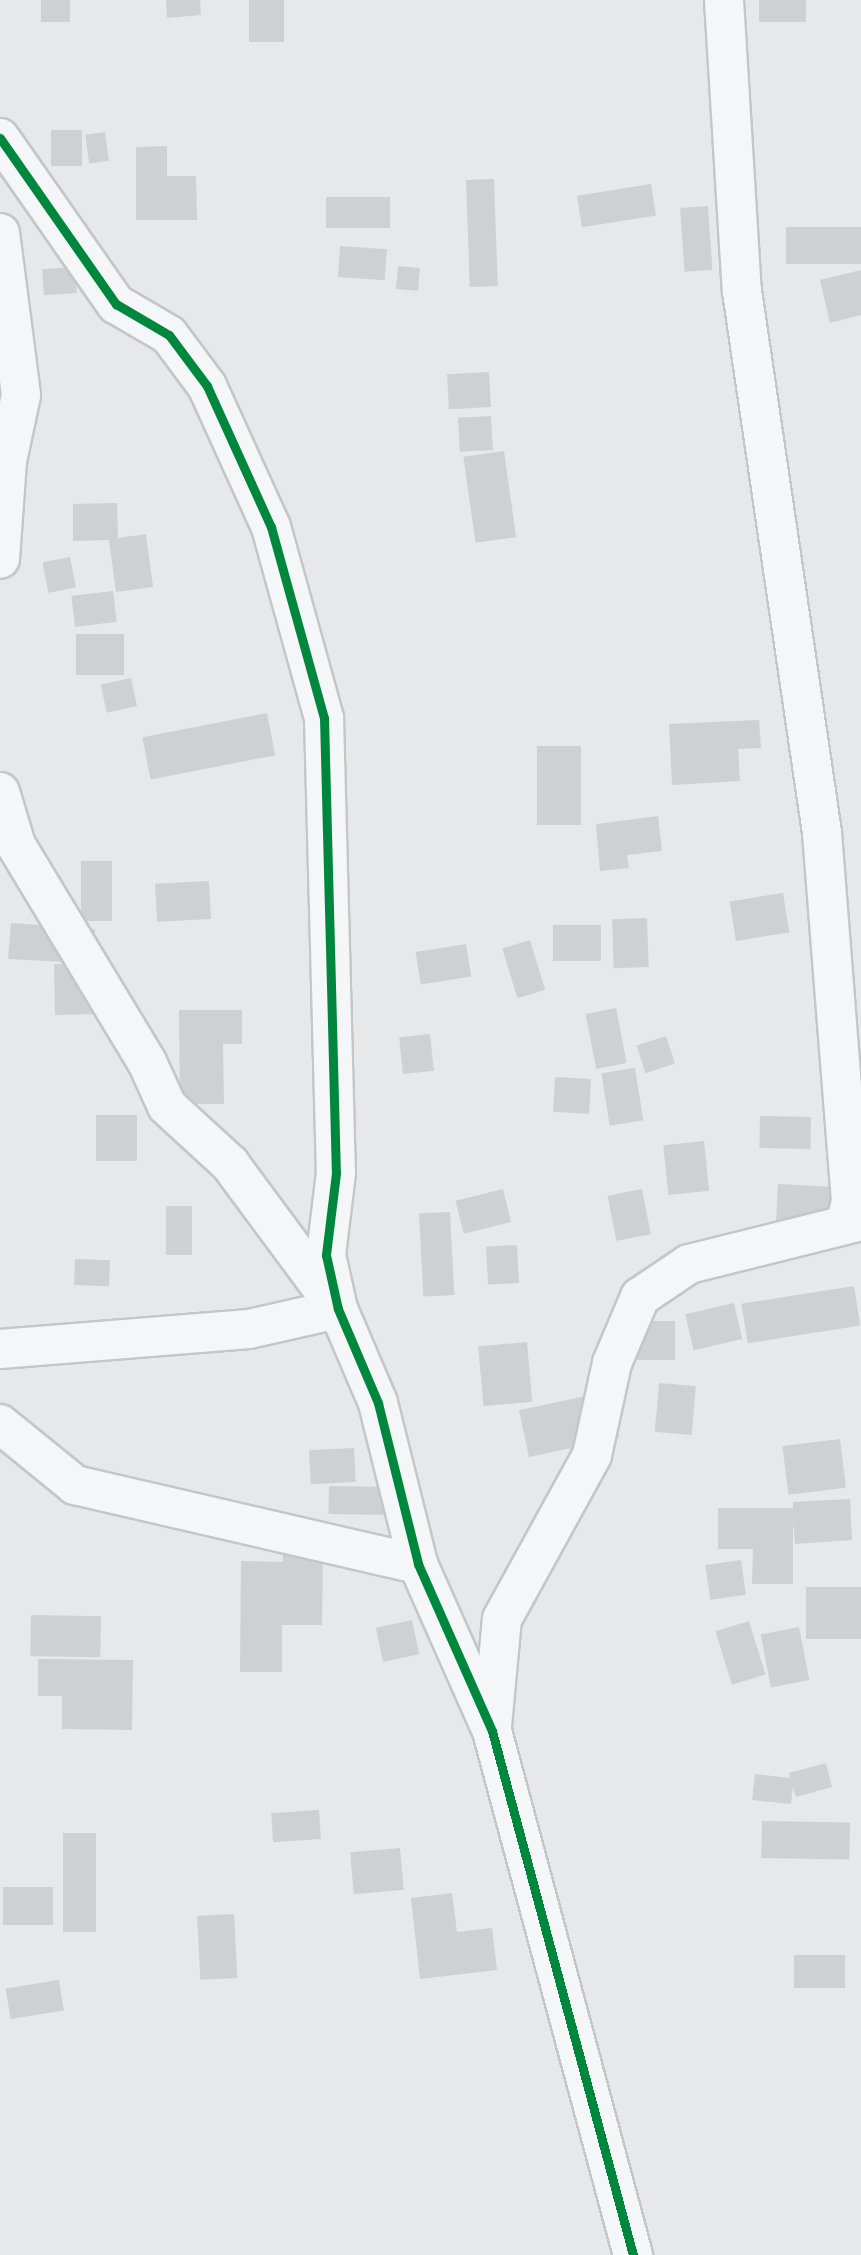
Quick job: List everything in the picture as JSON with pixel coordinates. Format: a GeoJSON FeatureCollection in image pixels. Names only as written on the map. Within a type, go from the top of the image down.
{"type":"FeatureCollection","features":[{"type":"Feature","properties":{"kind":"street"},"geometry":{"type":"LineString","coordinates":[[492,1731],[502,1619],[592,1455],[612,1363],[640,1297],[689,1264],[834,1232],[853,1222],[822,833],[742,291],[724,0]]}},
{"type":"Feature","properties":{"kind":"street"},"geometry":{"type":"LineString","coordinates":[[0,138],[116,304],[169,335],[207,386],[271,527],[324,718],[336,1173],[326,1255],[338,1310],[378,1404],[418,1564],[492,1731],[633,2255]]}},
{"type":"Feature","properties":{"kind":"street"},"geometry":{"type":"LineString","coordinates":[[0,233],[21,395],[7,461],[0,559]]}},
{"type":"Feature","properties":{"kind":"street"},"geometry":{"type":"LineString","coordinates":[[0,792],[16,845],[147,1062],[167,1106],[230,1164],[338,1310]]}},
{"type":"Feature","properties":{"kind":"street"},"geometry":{"type":"LineString","coordinates":[[0,1349],[249,1329],[338,1310]]}},
{"type":"Feature","properties":{"kind":"street"},"geometry":{"type":"LineString","coordinates":[[0,1423],[75,1485],[418,1564]]}},
{"type":"Feature","properties":{"kind":"building"},"geometry":{"type":"Polygon","coordinates":[[[41,0],[70,0],[70,22],[41,22],[41,0]]]}},
{"type":"Feature","properties":{"kind":"building"},"geometry":{"type":"Polygon","coordinates":[[[166,0],[200,0],[201,15],[167,18],[166,0]]]}},
{"type":"Feature","properties":{"kind":"building"},"geometry":{"type":"Polygon","coordinates":[[[249,0],[284,0],[284,42],[249,42],[249,0]]]}},
{"type":"Feature","properties":{"kind":"building"},"geometry":{"type":"Polygon","coordinates":[[[759,0],[806,0],[806,22],[759,22],[759,0]]]}},
{"type":"Feature","properties":{"kind":"building"},"geometry":{"type":"Polygon","coordinates":[[[51,130],[82,130],[82,166],[51,166],[51,130]]]}},
{"type":"Feature","properties":{"kind":"building"},"geometry":{"type":"Polygon","coordinates":[[[105,132],[109,161],[89,164],[85,135],[105,132]]]}},
{"type":"Feature","properties":{"kind":"building"},"geometry":{"type":"Polygon","coordinates":[[[167,146],[167,176],[196,176],[197,220],[136,220],[136,147],[167,146]]]}},
{"type":"Feature","properties":{"kind":"building"},"geometry":{"type":"Polygon","coordinates":[[[494,179],[498,286],[470,287],[466,180],[494,179]]]}},
{"type":"Feature","properties":{"kind":"building"},"geometry":{"type":"Polygon","coordinates":[[[651,184],[656,216],[582,227],[577,196],[651,184]]]}},
{"type":"Feature","properties":{"kind":"building"},"geometry":{"type":"Polygon","coordinates":[[[326,197],[390,197],[390,228],[326,228],[326,197]]]}},
{"type":"Feature","properties":{"kind":"building"},"geometry":{"type":"Polygon","coordinates":[[[708,206],[712,270],[685,272],[680,208],[708,206]]]}},
{"type":"Feature","properties":{"kind":"building"},"geometry":{"type":"Polygon","coordinates":[[[786,227],[861,227],[861,264],[786,264],[786,227]]]}},
{"type":"Feature","properties":{"kind":"building"},"geometry":{"type":"Polygon","coordinates":[[[340,246],[387,249],[385,280],[338,277],[340,246]]]}},
{"type":"Feature","properties":{"kind":"building"},"geometry":{"type":"Polygon","coordinates":[[[398,266],[420,268],[418,291],[396,289],[398,266]]]}},
{"type":"Feature","properties":{"kind":"building"},"geometry":{"type":"Polygon","coordinates":[[[75,267],[77,293],[44,295],[42,269],[75,267]]]}},
{"type":"Feature","properties":{"kind":"building"},"geometry":{"type":"Polygon","coordinates":[[[861,270],[861,315],[830,323],[820,280],[861,270]]]}},
{"type":"Feature","properties":{"kind":"building"},"geometry":{"type":"Polygon","coordinates":[[[489,372],[491,407],[449,409],[447,374],[489,372]]]}},
{"type":"Feature","properties":{"kind":"building"},"geometry":{"type":"Polygon","coordinates":[[[491,416],[493,450],[460,452],[458,418],[491,416]]]}},
{"type":"Feature","properties":{"kind":"building"},"geometry":{"type":"Polygon","coordinates":[[[504,451],[516,537],[476,543],[463,457],[504,451]]]}},
{"type":"Feature","properties":{"kind":"building"},"geometry":{"type":"Polygon","coordinates":[[[117,503],[118,538],[146,534],[153,587],[116,592],[109,540],[73,541],[73,504],[117,503]]]}},
{"type":"Feature","properties":{"kind":"building"},"geometry":{"type":"Polygon","coordinates":[[[70,557],[76,587],[48,593],[43,562],[70,557]]]}},
{"type":"Feature","properties":{"kind":"building"},"geometry":{"type":"Polygon","coordinates":[[[113,591],[117,622],[75,627],[71,596],[113,591]]]}},
{"type":"Feature","properties":{"kind":"building"},"geometry":{"type":"Polygon","coordinates":[[[76,634],[124,634],[124,675],[76,675],[76,634]]]}},
{"type":"Feature","properties":{"kind":"building"},"geometry":{"type":"Polygon","coordinates":[[[131,678],[137,706],[107,713],[101,684],[131,678]]]}},
{"type":"Feature","properties":{"kind":"building"},"geometry":{"type":"Polygon","coordinates":[[[267,713],[275,755],[151,779],[142,737],[267,713]]]}},
{"type":"Feature","properties":{"kind":"building"},"geometry":{"type":"Polygon","coordinates":[[[759,720],[761,748],[738,749],[740,781],[672,785],[669,724],[759,720]]]}},
{"type":"Feature","properties":{"kind":"building"},"geometry":{"type":"Polygon","coordinates":[[[537,746],[581,746],[581,825],[537,825],[537,746]]]}},
{"type":"Feature","properties":{"kind":"building"},"geometry":{"type":"Polygon","coordinates":[[[658,816],[662,851],[627,855],[629,868],[600,871],[596,824],[658,816]]]}},
{"type":"Feature","properties":{"kind":"building"},"geometry":{"type":"Polygon","coordinates":[[[81,861],[112,861],[112,921],[81,921],[81,861]]]}},
{"type":"Feature","properties":{"kind":"building"},"geometry":{"type":"Polygon","coordinates":[[[209,881],[211,919],[157,922],[155,884],[209,881]]]}},
{"type":"Feature","properties":{"kind":"building"},"geometry":{"type":"Polygon","coordinates":[[[783,893],[789,933],[736,941],[730,901],[783,893]]]}},
{"type":"Feature","properties":{"kind":"building"},"geometry":{"type":"Polygon","coordinates":[[[647,918],[649,967],[614,968],[612,919],[647,918]]]}},
{"type":"Feature","properties":{"kind":"building"},"geometry":{"type":"Polygon","coordinates":[[[11,923],[95,929],[95,1014],[55,1015],[54,964],[87,963],[8,959],[11,923]]]}},
{"type":"Feature","properties":{"kind":"building"},"geometry":{"type":"Polygon","coordinates":[[[553,925],[601,925],[601,961],[553,961],[553,925]]]}},
{"type":"Feature","properties":{"kind":"building"},"geometry":{"type":"Polygon","coordinates":[[[530,940],[545,990],[517,998],[502,948],[530,940]]]}},
{"type":"Feature","properties":{"kind":"building"},"geometry":{"type":"Polygon","coordinates":[[[466,944],[471,977],[421,985],[416,952],[466,944]]]}},
{"type":"Feature","properties":{"kind":"building"},"geometry":{"type":"Polygon","coordinates":[[[616,1008],[627,1063],[596,1069],[586,1014],[616,1008]]]}},
{"type":"Feature","properties":{"kind":"building"},"geometry":{"type":"Polygon","coordinates":[[[179,1010],[242,1010],[242,1044],[223,1044],[224,1104],[180,1104],[179,1010]]]}},
{"type":"Feature","properties":{"kind":"building"},"geometry":{"type":"Polygon","coordinates":[[[430,1034],[434,1071],[403,1074],[399,1037],[430,1034]]]}},
{"type":"Feature","properties":{"kind":"building"},"geometry":{"type":"Polygon","coordinates":[[[666,1036],[675,1064],[645,1073],[637,1046],[666,1036]]]}},
{"type":"Feature","properties":{"kind":"building"},"geometry":{"type":"Polygon","coordinates":[[[635,1068],[643,1120],[610,1126],[601,1073],[635,1068]]]}},
{"type":"Feature","properties":{"kind":"building"},"geometry":{"type":"Polygon","coordinates":[[[555,1077],[591,1079],[589,1114],[553,1112],[555,1077]]]}},
{"type":"Feature","properties":{"kind":"building"},"geometry":{"type":"Polygon","coordinates":[[[96,1115],[137,1115],[137,1161],[96,1161],[96,1115]]]}},
{"type":"Feature","properties":{"kind":"building"},"geometry":{"type":"Polygon","coordinates":[[[760,1116],[811,1117],[810,1149],[759,1148],[760,1116]]]}},
{"type":"Feature","properties":{"kind":"building"},"geometry":{"type":"Polygon","coordinates":[[[704,1141],[709,1191],[668,1195],[663,1145],[704,1141]]]}},
{"type":"Feature","properties":{"kind":"building"},"geometry":{"type":"Polygon","coordinates":[[[778,1184],[833,1187],[831,1229],[776,1226],[778,1184]]]}},
{"type":"Feature","properties":{"kind":"building"},"geometry":{"type":"Polygon","coordinates":[[[503,1189],[511,1222],[464,1234],[455,1201],[503,1189]]]}},
{"type":"Feature","properties":{"kind":"building"},"geometry":{"type":"Polygon","coordinates":[[[642,1189],[651,1234],[616,1241],[608,1196],[642,1189]]]}},
{"type":"Feature","properties":{"kind":"building"},"geometry":{"type":"Polygon","coordinates":[[[166,1206],[192,1206],[192,1255],[166,1255],[166,1206]]]}},
{"type":"Feature","properties":{"kind":"building"},"geometry":{"type":"Polygon","coordinates":[[[450,1212],[454,1295],[423,1297],[419,1214],[450,1212]]]}},
{"type":"Feature","properties":{"kind":"building"},"geometry":{"type":"Polygon","coordinates":[[[517,1245],[519,1283],[488,1285],[486,1247],[517,1245]]]}},
{"type":"Feature","properties":{"kind":"building"},"geometry":{"type":"Polygon","coordinates":[[[75,1259],[110,1260],[109,1286],[74,1285],[75,1259]]]}},
{"type":"Feature","properties":{"kind":"building"},"geometry":{"type":"Polygon","coordinates":[[[854,1286],[860,1326],[748,1343],[741,1304],[854,1286]]]}},
{"type":"Feature","properties":{"kind":"building"},"geometry":{"type":"Polygon","coordinates":[[[734,1303],[742,1339],[694,1350],[685,1314],[734,1303]]]}},
{"type":"Feature","properties":{"kind":"building"},"geometry":{"type":"Polygon","coordinates":[[[624,1321],[675,1321],[675,1360],[624,1360],[624,1321]]]}},
{"type":"Feature","properties":{"kind":"building"},"geometry":{"type":"Polygon","coordinates":[[[527,1342],[532,1402],[483,1406],[478,1346],[527,1342]]]}},
{"type":"Feature","properties":{"kind":"building"},"geometry":{"type":"Polygon","coordinates":[[[659,1383],[696,1386],[692,1435],[655,1432],[659,1383]]]}},
{"type":"Feature","properties":{"kind":"building"},"geometry":{"type":"Polygon","coordinates":[[[609,1391],[619,1438],[529,1457],[519,1410],[609,1391]]]}},
{"type":"Feature","properties":{"kind":"building"},"geometry":{"type":"Polygon","coordinates":[[[840,1439],[846,1488],[788,1495],[782,1446],[840,1439]]]}},
{"type":"Feature","properties":{"kind":"building"},"geometry":{"type":"Polygon","coordinates":[[[354,1448],[356,1482],[311,1484],[309,1450],[354,1448]]]}},
{"type":"Feature","properties":{"kind":"building"},"geometry":{"type":"Polygon","coordinates":[[[329,1486],[393,1487],[393,1515],[329,1514],[329,1486]]]}},
{"type":"Feature","properties":{"kind":"building"},"geometry":{"type":"Polygon","coordinates":[[[850,1499],[852,1540],[795,1544],[793,1520],[793,1584],[752,1584],[753,1549],[718,1549],[718,1508],[793,1508],[793,1502],[850,1499]]]}},
{"type":"Feature","properties":{"kind":"building"},"geometry":{"type":"Polygon","coordinates":[[[283,1553],[323,1553],[322,1625],[282,1625],[282,1672],[240,1672],[241,1561],[283,1562],[283,1553]]]}},
{"type":"Feature","properties":{"kind":"building"},"geometry":{"type":"Polygon","coordinates":[[[741,1560],[746,1595],[710,1600],[705,1565],[741,1560]]]}},
{"type":"Feature","properties":{"kind":"building"},"geometry":{"type":"Polygon","coordinates":[[[806,1587],[861,1587],[861,1639],[806,1639],[806,1587]]]}},
{"type":"Feature","properties":{"kind":"building"},"geometry":{"type":"Polygon","coordinates":[[[31,1615],[101,1616],[100,1657],[30,1656],[31,1615]]]}},
{"type":"Feature","properties":{"kind":"building"},"geometry":{"type":"Polygon","coordinates":[[[412,1620],[419,1654],[383,1662],[376,1628],[412,1620]]]}},
{"type":"Feature","properties":{"kind":"building"},"geometry":{"type":"Polygon","coordinates":[[[749,1621],[765,1675],[732,1685],[716,1631],[749,1621]]]}},
{"type":"Feature","properties":{"kind":"building"},"geometry":{"type":"Polygon","coordinates":[[[799,1627],[809,1680],[771,1687],[761,1634],[799,1627]]]}},
{"type":"Feature","properties":{"kind":"building"},"geometry":{"type":"Polygon","coordinates":[[[38,1659],[133,1660],[132,1730],[62,1729],[62,1696],[38,1696],[38,1659]]]}},
{"type":"Feature","properties":{"kind":"building"},"geometry":{"type":"Polygon","coordinates":[[[826,1763],[832,1787],[796,1797],[793,1786],[791,1804],[752,1800],[755,1774],[790,1778],[789,1773],[826,1763]]]}},
{"type":"Feature","properties":{"kind":"building"},"geometry":{"type":"Polygon","coordinates":[[[319,1810],[321,1839],[273,1842],[271,1813],[319,1810]]]}},
{"type":"Feature","properties":{"kind":"building"},"geometry":{"type":"Polygon","coordinates":[[[762,1821],[850,1823],[849,1860],[761,1858],[762,1821]]]}},
{"type":"Feature","properties":{"kind":"building"},"geometry":{"type":"Polygon","coordinates":[[[63,1833],[96,1833],[96,1932],[63,1932],[63,1833]]]}},
{"type":"Feature","properties":{"kind":"building"},"geometry":{"type":"Polygon","coordinates":[[[400,1848],[404,1890],[354,1894],[350,1852],[400,1848]]]}},
{"type":"Feature","properties":{"kind":"building"},"geometry":{"type":"Polygon","coordinates":[[[3,1887],[53,1887],[53,1925],[3,1925],[3,1887]]]}},
{"type":"Feature","properties":{"kind":"building"},"geometry":{"type":"Polygon","coordinates":[[[452,1893],[457,1932],[492,1928],[497,1970],[420,1979],[411,1898],[452,1893]]]}},
{"type":"Feature","properties":{"kind":"building"},"geometry":{"type":"Polygon","coordinates":[[[234,1914],[237,1978],[200,1980],[197,1916],[234,1914]]]}},
{"type":"Feature","properties":{"kind":"building"},"geometry":{"type":"Polygon","coordinates":[[[794,1955],[845,1955],[845,1988],[794,1988],[794,1955]]]}},
{"type":"Feature","properties":{"kind":"building"},"geometry":{"type":"Polygon","coordinates":[[[59,1980],[64,2011],[11,2019],[6,1988],[59,1980]]]}},
{"type":"Feature","properties":{"kind":"cycle path"},"geometry":{"type":"LineString","coordinates":[[0,138],[116,304],[169,335],[207,386],[271,527],[324,718],[336,1173],[326,1255],[338,1309],[378,1403],[418,1564],[492,1731],[633,2255]]}}]}
